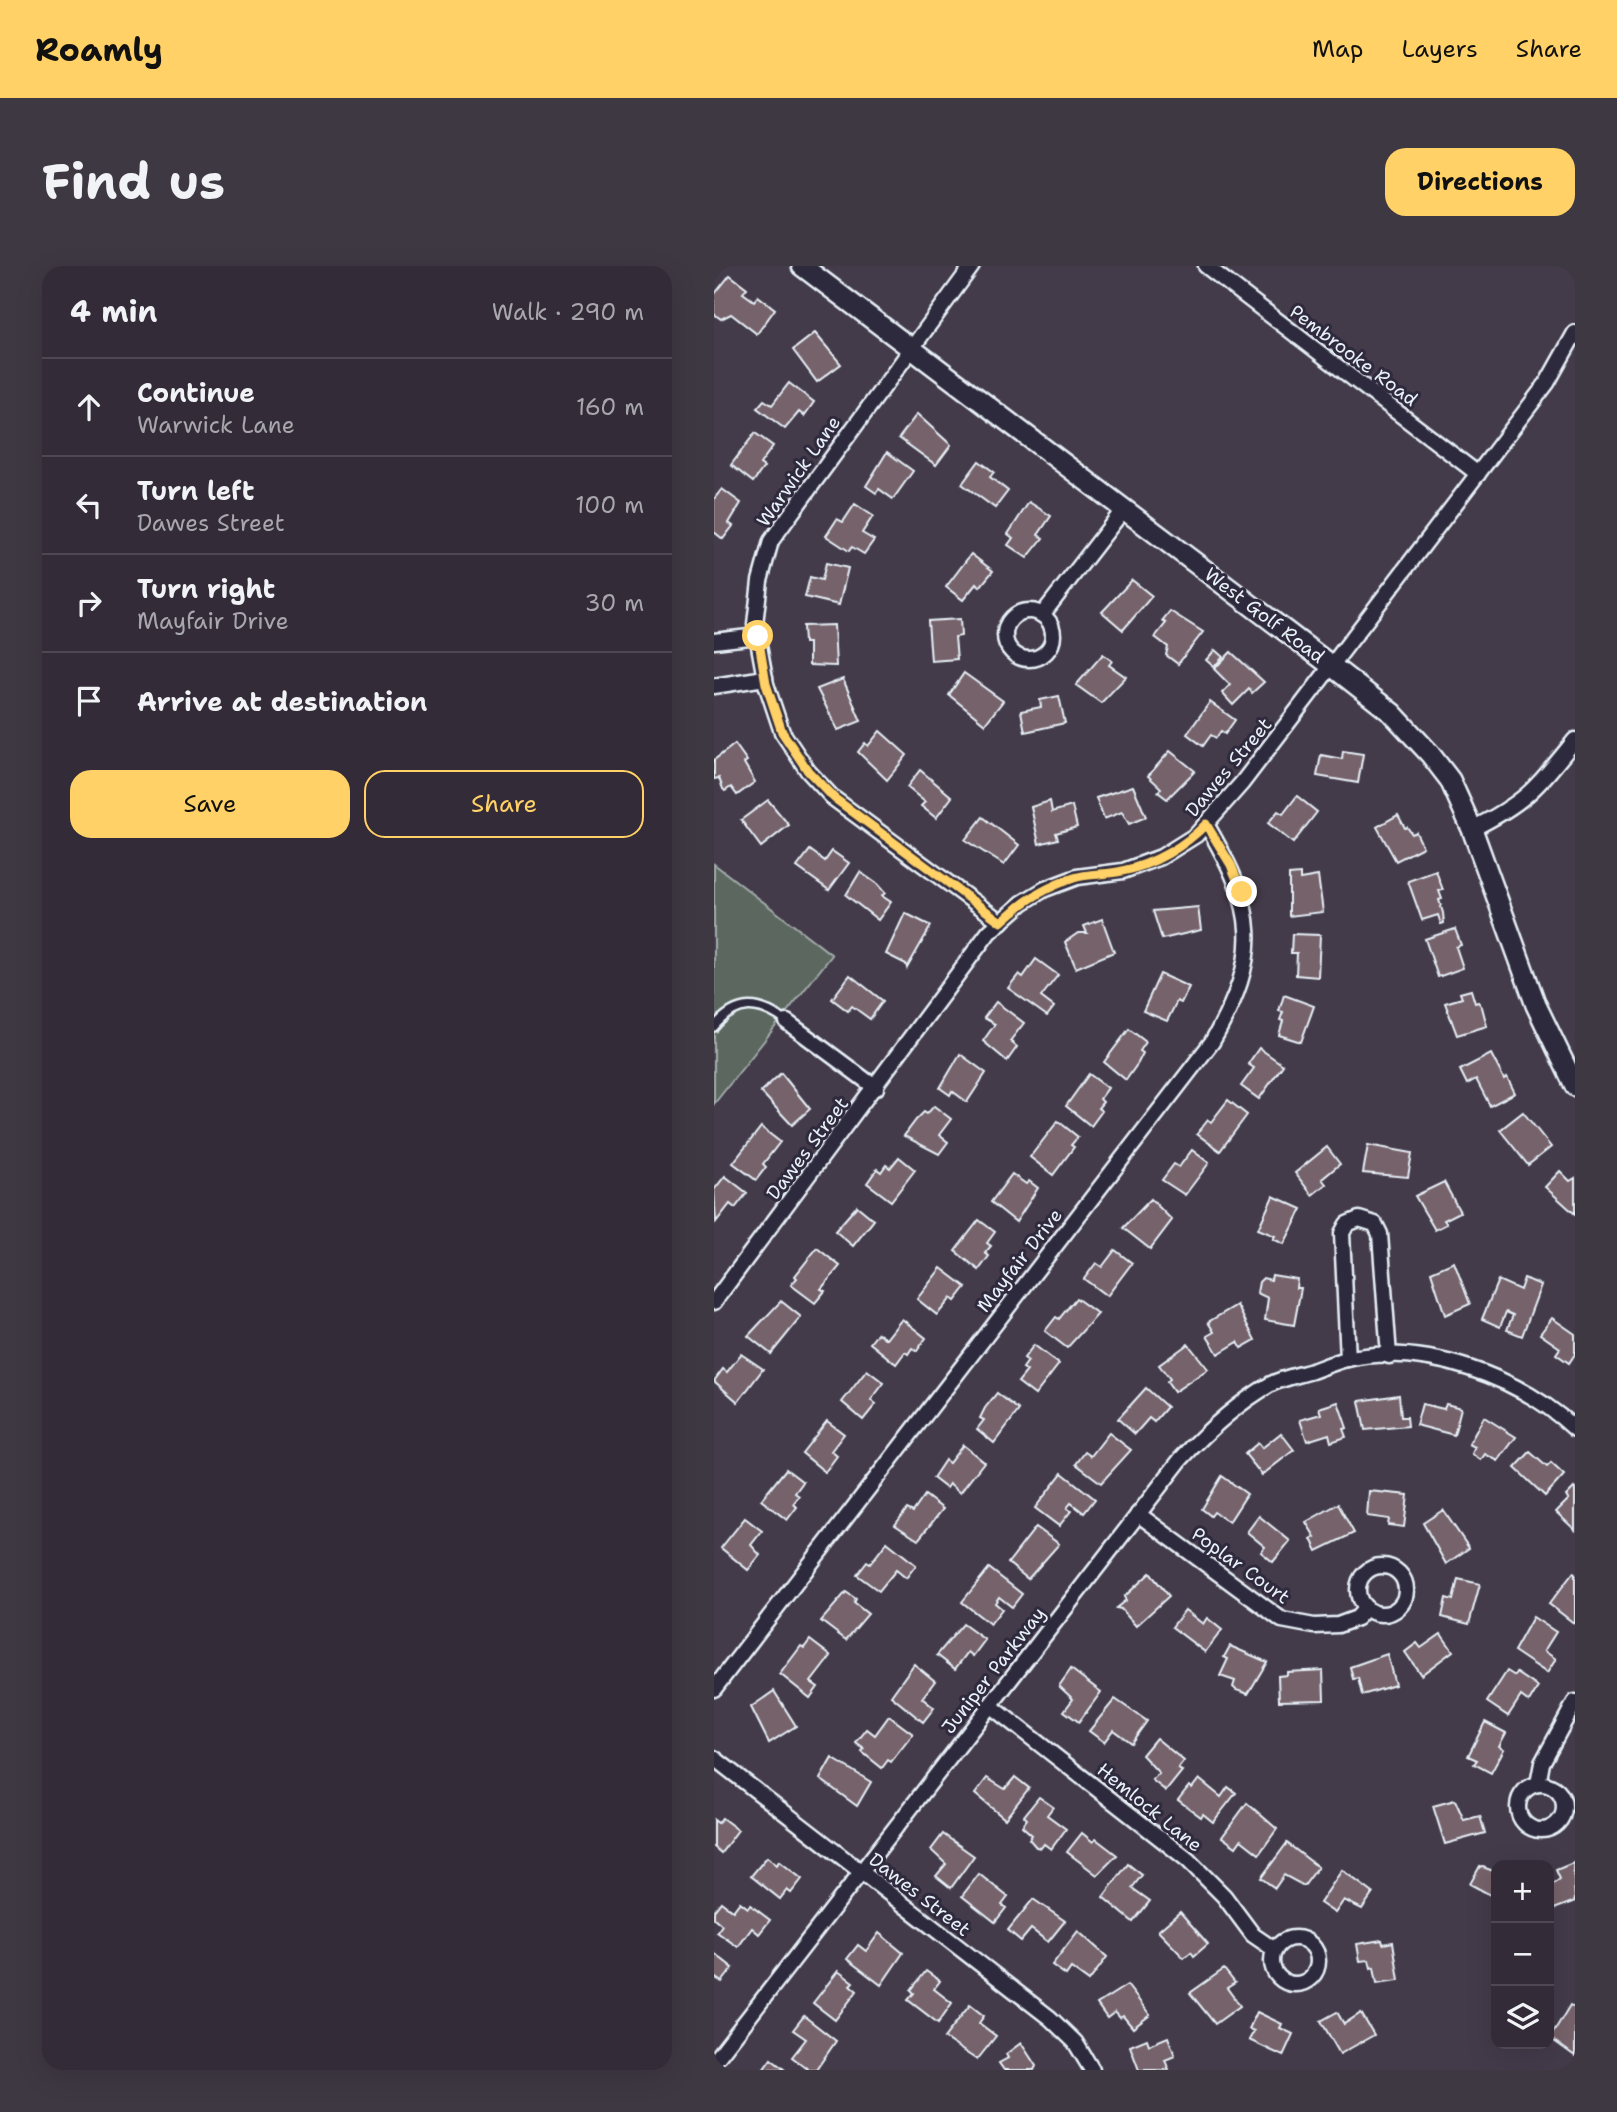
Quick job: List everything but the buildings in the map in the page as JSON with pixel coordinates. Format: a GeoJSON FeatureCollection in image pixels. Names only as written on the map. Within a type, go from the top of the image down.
{"type":"FeatureCollection","features":[{"type":"Feature","properties":{"kind":"street","name":"West Golf Road"},"geometry":{"type":"LineString","coordinates":[[802,266],[1392,713],[1450,780],[1472,829],[1536,1005],[1574,1079]]}},
{"type":"Feature","properties":{"kind":"street","name":"Warwick Lane"},"geometry":{"type":"LineString","coordinates":[[972,266],[772,541],[760,581],[755,624],[765,678],[782,732],[808,771],[825,789],[1001,922]]}},
{"type":"Feature","properties":{"kind":"street","name":"Pembrooke Road"},"geometry":{"type":"LineString","coordinates":[[1206,266],[1478,474]]}},
{"type":"Feature","properties":{"kind":"street","name":"Dawes Street"},"geometry":{"type":"LineString","coordinates":[[714,1302],[876,1088],[989,932],[1022,903],[1077,877],[1123,871],[1161,857],[1196,835],[1206,824],[1242,783],[1333,667],[1547,383],[1575,333]]}},
{"type":"Feature","properties":{"kind":"street"},"geometry":{"type":"LineString","coordinates":[[1042,615],[1124,509]]}},
{"type":"Feature","properties":{"kind":"street"},"geometry":{"type":"LineString","coordinates":[[714,641],[758,636]]}},
{"type":"Feature","properties":{"kind":"street"},"geometry":{"type":"LineString","coordinates":[[714,686],[765,678]]}},
{"type":"Feature","properties":{"kind":"street"},"geometry":{"type":"LineString","coordinates":[[1472,829],[1513,809],[1533,793],[1575,740]]}},
{"type":"Feature","properties":{"kind":"street","name":"Mayfair Drive"},"geometry":{"type":"LineString","coordinates":[[714,1689],[1212,1042],[1230,1010],[1247,952],[1248,919],[1231,865],[1206,824]]}},
{"type":"Feature","properties":{"kind":"street"},"geometry":{"type":"LineString","coordinates":[[787,1022],[876,1088]]}},
{"type":"Feature","properties":{"kind":"street"},"geometry":{"type":"LineString","coordinates":[[1348,1359],[1342,1233],[1347,1224],[1359,1219],[1375,1224],[1380,1234],[1389,1356]]}},
{"type":"Feature","properties":{"kind":"street","name":"Juniper Parkway"},"geometry":{"type":"LineString","coordinates":[[714,2063],[1181,1459],[1206,1432],[1240,1404],[1273,1383],[1348,1359],[1389,1356],[1454,1364],[1499,1379],[1539,1401],[1575,1429]]}},
{"type":"Feature","properties":{"kind":"street","name":"Poplar Court"},"geometry":{"type":"LineString","coordinates":[[1138,1514],[1282,1620],[1314,1626],[1338,1625],[1357,1618],[1366,1608]]}},
{"type":"Feature","properties":{"kind":"street"},"geometry":{"type":"LineString","coordinates":[[1538,1784],[1542,1763],[1575,1702]]}},
{"type":"Feature","properties":{"kind":"street","name":"Hemlock Lane"},"geometry":{"type":"LineString","coordinates":[[990,1706],[1188,1860],[1224,1896],[1253,1935],[1275,1950]]}},
{"type":"Feature","properties":{"kind":"street","name":"Dawes Street"},"geometry":{"type":"LineString","coordinates":[[714,1758],[1050,2018],[1075,2042],[1093,2070]]}},
{"type":"Feature","properties":{"kind":"lane"},"geometry":{"type":"LineString","coordinates":[[714,1027],[726,1013],[750,1004],[776,1014],[787,1022]]}},
{"type":"Feature","properties":{"kind":"green space"},"geometry":{"type":"Polygon","coordinates":[[[714,864],[832,955],[714,1104],[714,864]]]}},
{"type":"Feature","properties":{"kind":"route"},"geometry":{"type":"LineString","coordinates":[[758,636],[766,684],[782,732],[808,771],[834,798],[1001,922],[1022,903],[1045,890],[1077,877],[1123,871],[1161,857],[1196,835],[1206,824],[1231,865],[1242,892]]}}]}
